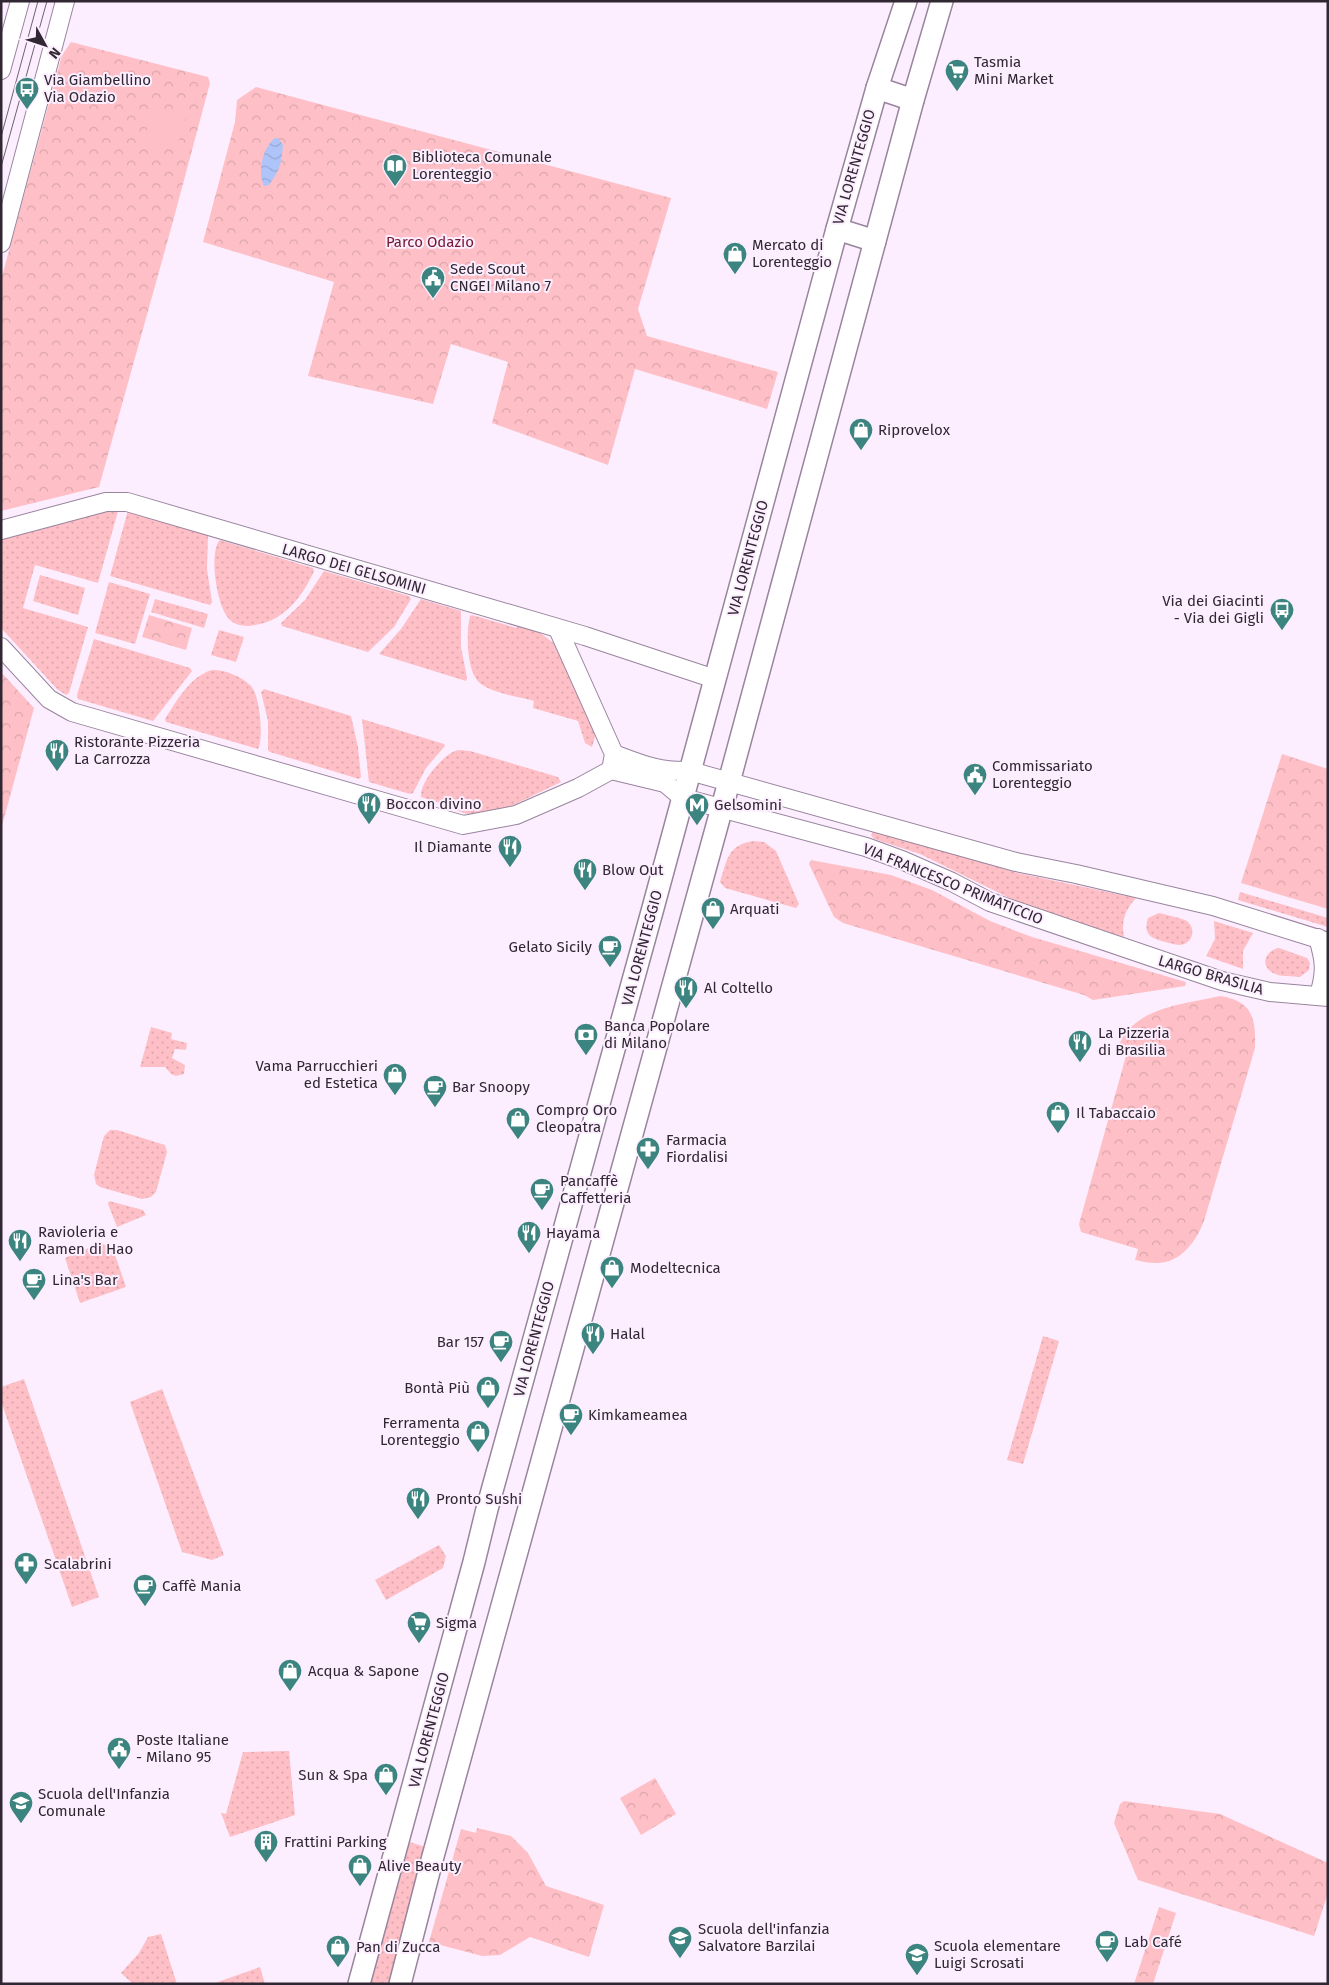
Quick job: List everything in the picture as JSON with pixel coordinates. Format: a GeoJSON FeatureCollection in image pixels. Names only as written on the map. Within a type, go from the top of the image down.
{"type":"FeatureCollection","features":[{"type":"Feature","properties":{"kind":"main road","name":"VIA LORENTEGGIO"},"geometry":{"type":"LineString","coordinates":[[359,1984],[837,229],[877,88],[906,1]]}},
{"type":"Feature","properties":{"kind":"main road"},"geometry":{"type":"LineString","coordinates":[[400,1984],[501,1608],[729,782],[913,100],[942,1]]}},
{"type":"Feature","properties":{"kind":"main road"},"geometry":{"type":"LineString","coordinates":[[877,88],[913,100]]}},
{"type":"Feature","properties":{"kind":"main road"},"geometry":{"type":"LineString","coordinates":[[837,229],[876,241]]}},
{"type":"Feature","properties":{"kind":"street"},"geometry":{"type":"LineString","coordinates":[[1,70],[19,3]]}},
{"type":"Feature","properties":{"kind":"street"},"geometry":{"type":"LineString","coordinates":[[1,243],[63,10]]}},
{"type":"Feature","properties":{"kind":"street","name":"LARGO DEI GELSOMINI"},"geometry":{"type":"LineString","coordinates":[[6,527],[106,502],[127,502],[558,629],[715,679]]}},
{"type":"Feature","properties":{"kind":"street"},"geometry":{"type":"LineString","coordinates":[[558,629],[612,762],[665,783],[683,798]]}},
{"type":"Feature","properties":{"kind":"street"},"geometry":{"type":"LineString","coordinates":[[1,647],[50,699],[72,712],[463,825],[516,815],[578,788],[612,762],[669,771],[690,771]]}},
{"type":"Feature","properties":{"kind":"street","name":"VIA FRANCESCO PRIMATICCIO"},"geometry":{"type":"LineString","coordinates":[[690,771],[1016,862],[1213,906],[1323,940]]}},
{"type":"Feature","properties":{"kind":"street","name":"VIA FRANCESCO PRIMATICCIO"},"geometry":{"type":"LineString","coordinates":[[683,798],[866,847],[936,875],[990,902],[1134,952]]}},
{"type":"Feature","properties":{"kind":"street"},"geometry":{"type":"LineString","coordinates":[[866,847],[864,842],[866,836],[880,823]]}},
{"type":"Feature","properties":{"kind":"street"},"geometry":{"type":"LineString","coordinates":[[1323,940],[1323,996]]}},
{"type":"Feature","properties":{"kind":"street","name":"LARGO BRASILIA"},"geometry":{"type":"LineString","coordinates":[[1134,952],[1222,981],[1270,992],[1323,996]]}},
{"type":"Feature","properties":{"kind":"green space"},"geometry":{"type":"Polygon","coordinates":[[[71,42],[208,77],[210,83],[99,487],[1,511],[1,280],[62,55],[71,42]]]}},
{"type":"Feature","properties":{"kind":"green space","name":"Parco Odazio"},"geometry":{"type":"Polygon","coordinates":[[[256,87],[671,198],[638,309],[647,336],[778,372],[767,409],[635,369],[608,465],[492,423],[508,362],[451,344],[433,404],[308,376],[334,282],[203,242],[235,122],[237,100],[256,87]]]}},
{"type":"Feature","properties":{"kind":"green space"},"geometry":{"type":"Polygon","coordinates":[[[153,108],[186,116],[176,151],[144,142],[153,108]]]}},
{"type":"Feature","properties":{"kind":"green space"},"geometry":{"type":"Polygon","coordinates":[[[108,509],[118,511],[98,583],[35,565],[23,608],[88,627],[69,693],[66,695],[57,689],[1,628],[1,539],[108,509]]]}},
{"type":"Feature","properties":{"kind":"green space"},"geometry":{"type":"Polygon","coordinates":[[[128,510],[208,534],[207,569],[212,602],[210,605],[110,576],[128,510]]]}},
{"type":"Feature","properties":{"kind":"green space"},"geometry":{"type":"Polygon","coordinates":[[[220,540],[313,568],[314,571],[298,598],[284,613],[265,623],[248,626],[239,625],[230,620],[225,614],[218,593],[214,568],[216,546],[220,540]]]}},
{"type":"Feature","properties":{"kind":"green space"},"geometry":{"type":"Polygon","coordinates":[[[324,571],[409,596],[411,599],[394,627],[368,652],[282,626],[281,623],[305,600],[324,571]]]}},
{"type":"Feature","properties":{"kind":"green space"},"geometry":{"type":"Polygon","coordinates":[[[40,575],[85,588],[78,615],[33,601],[40,575]]]}},
{"type":"Feature","properties":{"kind":"green space"},"geometry":{"type":"Polygon","coordinates":[[[109,582],[150,594],[135,644],[95,633],[109,582]]]}},
{"type":"Feature","properties":{"kind":"green space"},"geometry":{"type":"Polygon","coordinates":[[[155,599],[208,614],[204,628],[151,612],[155,599]]]}},
{"type":"Feature","properties":{"kind":"green space"},"geometry":{"type":"Polygon","coordinates":[[[421,599],[461,611],[461,647],[466,681],[379,654],[401,629],[421,599]]]}},
{"type":"Feature","properties":{"kind":"green space"},"geometry":{"type":"Polygon","coordinates":[[[149,615],[192,628],[186,650],[142,637],[149,615]]]}},
{"type":"Feature","properties":{"kind":"green space"},"geometry":{"type":"Polygon","coordinates":[[[470,616],[517,628],[518,625],[539,632],[556,645],[597,730],[592,747],[585,743],[578,721],[533,708],[534,701],[492,690],[476,679],[472,671],[468,652],[469,623],[470,616]]]}},
{"type":"Feature","properties":{"kind":"green space"},"geometry":{"type":"Polygon","coordinates":[[[219,630],[244,637],[236,662],[211,655],[219,630]]]}},
{"type":"Feature","properties":{"kind":"green space"},"geometry":{"type":"Polygon","coordinates":[[[94,639],[190,668],[192,671],[153,721],[78,699],[77,695],[94,639]]]}},
{"type":"Feature","properties":{"kind":"green space"},"geometry":{"type":"Polygon","coordinates":[[[212,670],[228,672],[237,676],[250,685],[253,690],[259,706],[261,726],[258,749],[166,722],[165,719],[184,690],[204,673],[212,670]]]}},
{"type":"Feature","properties":{"kind":"green space"},"geometry":{"type":"Polygon","coordinates":[[[1,672],[34,708],[2,826],[1,826],[1,672]]]}},
{"type":"Feature","properties":{"kind":"green space"},"geometry":{"type":"Polygon","coordinates":[[[264,689],[351,716],[358,747],[361,777],[359,779],[270,752],[268,750],[268,721],[261,692],[264,689]]]}},
{"type":"Feature","properties":{"kind":"green space"},"geometry":{"type":"Polygon","coordinates":[[[362,719],[444,744],[445,746],[426,768],[413,793],[410,794],[369,782],[362,719]]]}},
{"type":"Feature","properties":{"kind":"green space"},"geometry":{"type":"Polygon","coordinates":[[[458,750],[470,751],[558,777],[561,782],[499,812],[471,815],[421,797],[424,784],[434,769],[452,752],[458,750]]]}},
{"type":"Feature","properties":{"kind":"green space"},"geometry":{"type":"Polygon","coordinates":[[[1282,754],[1328,769],[1328,909],[1241,883],[1282,754]]]}},
{"type":"Feature","properties":{"kind":"green space"},"geometry":{"type":"Polygon","coordinates":[[[873,832],[1018,873],[1136,898],[1125,916],[1123,926],[1124,937],[1032,909],[920,854],[874,839],[871,835],[873,832]]]}},
{"type":"Feature","properties":{"kind":"green space"},"geometry":{"type":"Polygon","coordinates":[[[753,841],[764,842],[776,851],[799,904],[796,908],[725,888],[720,882],[729,855],[733,850],[744,843],[753,841]]]}},
{"type":"Feature","properties":{"kind":"green space"},"geometry":{"type":"Polygon","coordinates":[[[811,860],[891,875],[932,890],[990,921],[1032,937],[1186,982],[1185,986],[1093,1000],[1084,995],[843,923],[834,917],[809,864],[811,860]]]}},
{"type":"Feature","properties":{"kind":"green space"},"geometry":{"type":"Polygon","coordinates":[[[1240,892],[1328,918],[1328,927],[1238,900],[1240,892]]]}},
{"type":"Feature","properties":{"kind":"green space"},"geometry":{"type":"Polygon","coordinates":[[[1159,913],[1185,920],[1191,925],[1192,936],[1188,942],[1178,945],[1169,943],[1154,938],[1148,933],[1148,918],[1159,913]]]}},
{"type":"Feature","properties":{"kind":"green space"},"geometry":{"type":"Polygon","coordinates":[[[1214,921],[1253,933],[1243,951],[1243,969],[1206,956],[1215,939],[1214,921]]]}},
{"type":"Feature","properties":{"kind":"green space"},"geometry":{"type":"Polygon","coordinates":[[[1279,948],[1307,958],[1310,963],[1309,970],[1300,977],[1283,976],[1273,973],[1266,966],[1265,962],[1268,955],[1274,949],[1279,948]]]}},
{"type":"Feature","properties":{"kind":"green space"},"geometry":{"type":"Polygon","coordinates":[[[1220,996],[1231,998],[1246,1007],[1255,1028],[1255,1048],[1204,1221],[1192,1244],[1172,1260],[1152,1263],[1135,1260],[1138,1249],[1081,1232],[1079,1224],[1126,1056],[1116,1053],[1123,1038],[1132,1026],[1144,1017],[1173,1006],[1220,996]]]}},
{"type":"Feature","properties":{"kind":"green space"},"geometry":{"type":"Polygon","coordinates":[[[151,1027],[172,1033],[171,1039],[187,1043],[186,1050],[175,1049],[172,1058],[185,1065],[184,1074],[176,1076],[171,1074],[165,1067],[140,1067],[151,1027]]]}},
{"type":"Feature","properties":{"kind":"green space"},"geometry":{"type":"Polygon","coordinates":[[[110,1130],[117,1130],[165,1145],[167,1152],[156,1192],[151,1197],[142,1199],[100,1187],[96,1184],[94,1175],[104,1136],[110,1130]]]}},
{"type":"Feature","properties":{"kind":"green space"},"geometry":{"type":"Polygon","coordinates":[[[109,1201],[143,1210],[146,1215],[117,1227],[108,1204],[109,1201]]]}},
{"type":"Feature","properties":{"kind":"green space"},"geometry":{"type":"Polygon","coordinates":[[[101,1243],[113,1249],[126,1287],[80,1303],[65,1258],[101,1243]]]}},
{"type":"Feature","properties":{"kind":"green space"},"geometry":{"type":"Polygon","coordinates":[[[1043,1336],[1059,1341],[1023,1464],[1007,1460],[1043,1336]]]}},
{"type":"Feature","properties":{"kind":"green space"},"geometry":{"type":"Polygon","coordinates":[[[24,1379],[99,1597],[72,1607],[1,1401],[1,1387],[24,1379]]]}},
{"type":"Feature","properties":{"kind":"green space"},"geometry":{"type":"Polygon","coordinates":[[[162,1389],[224,1555],[212,1560],[182,1552],[130,1402],[162,1389]]]}},
{"type":"Feature","properties":{"kind":"green space"},"geometry":{"type":"Polygon","coordinates":[[[439,1545],[446,1556],[443,1568],[386,1600],[375,1580],[439,1545]]]}},
{"type":"Feature","properties":{"kind":"green space"},"geometry":{"type":"Polygon","coordinates":[[[289,1751],[295,1815],[230,1837],[221,1813],[226,1814],[243,1752],[289,1751]]]}},
{"type":"Feature","properties":{"kind":"green space"},"geometry":{"type":"Polygon","coordinates":[[[655,1778],[676,1814],[641,1835],[620,1798],[655,1778]]]}},
{"type":"Feature","properties":{"kind":"green space"},"geometry":{"type":"Polygon","coordinates":[[[1124,1801],[1220,1814],[1328,1863],[1328,1893],[1314,1936],[1138,1880],[1114,1823],[1120,1804],[1124,1801]]]}},
{"type":"Feature","properties":{"kind":"green space"},"geometry":{"type":"Polygon","coordinates":[[[477,1828],[511,1836],[528,1853],[546,1886],[604,1905],[589,1957],[530,1937],[500,1955],[482,1956],[429,1942],[461,1829],[476,1833],[477,1828]]]}},
{"type":"Feature","properties":{"kind":"green space"},"geometry":{"type":"Polygon","coordinates":[[[403,1840],[429,1848],[391,1984],[364,1984],[403,1840]]]}},
{"type":"Feature","properties":{"kind":"green space"},"geometry":{"type":"Polygon","coordinates":[[[1159,1907],[1176,1913],[1153,1984],[1134,1984],[1159,1907]]]}},
{"type":"Feature","properties":{"kind":"green space"},"geometry":{"type":"Polygon","coordinates":[[[161,1934],[177,1984],[133,1984],[121,1973],[139,1953],[148,1937],[161,1934]]]}},
{"type":"Feature","properties":{"kind":"green space"},"geometry":{"type":"Polygon","coordinates":[[[260,1967],[265,1984],[215,1983],[260,1967]]]}},
{"type":"Feature","properties":{"kind":"water"},"geometry":{"type":"Polygon","coordinates":[[[275,138],[278,138],[283,145],[281,163],[269,185],[264,186],[261,174],[262,160],[267,147],[275,138]]]}},
{"type":"Feature","properties":{"kind":"tram line"},"geometry":{"type":"LineString","coordinates":[[1,137],[38,1]]}},
{"type":"Feature","properties":{"kind":"tram line"},"geometry":{"type":"LineString","coordinates":[[1,167],[47,1]]}},
{"type":"Feature","properties":{"kind":"place","name":"Tasmia Mini Market"},"geometry":{"type":"Point","coordinates":[957,92]}},
{"type":"Feature","properties":{"kind":"place","name":"Via Giambellino Via Odazio"},"geometry":{"type":"Point","coordinates":[27,110]}},
{"type":"Feature","properties":{"kind":"place","name":"Biblioteca Comunale Lorenteggio"},"geometry":{"type":"Point","coordinates":[395,187]}},
{"type":"Feature","properties":{"kind":"place","name":"Mercato di Lorenteggio"},"geometry":{"type":"Point","coordinates":[735,275]}},
{"type":"Feature","properties":{"kind":"place","name":"Sede Scout CNGEI Milano 7"},"geometry":{"type":"Point","coordinates":[433,299]}},
{"type":"Feature","properties":{"kind":"place","name":"Riprovelox"},"geometry":{"type":"Point","coordinates":[861,451]}},
{"type":"Feature","properties":{"kind":"place","name":"Via dei Giacinti - Via dei Gigli"},"geometry":{"type":"Point","coordinates":[1282,631]}},
{"type":"Feature","properties":{"kind":"place","name":"Ristorante Pizzeria La Carrozza"},"geometry":{"type":"Point","coordinates":[57,772]}},
{"type":"Feature","properties":{"kind":"place","name":"Commissariato Lorenteggio"},"geometry":{"type":"Point","coordinates":[975,796]}},
{"type":"Feature","properties":{"kind":"place","name":"Boccon divino"},"geometry":{"type":"Point","coordinates":[369,825]}},
{"type":"Feature","properties":{"kind":"place","name":"Gelsomini"},"geometry":{"type":"Point","coordinates":[697,826]}},
{"type":"Feature","properties":{"kind":"place","name":"Il Diamante"},"geometry":{"type":"Point","coordinates":[510,868]}},
{"type":"Feature","properties":{"kind":"place","name":"Blow Out"},"geometry":{"type":"Point","coordinates":[585,891]}},
{"type":"Feature","properties":{"kind":"place","name":"Arquati"},"geometry":{"type":"Point","coordinates":[713,930]}},
{"type":"Feature","properties":{"kind":"place","name":"Gelato Sicily"},"geometry":{"type":"Point","coordinates":[610,968]}},
{"type":"Feature","properties":{"kind":"place","name":"Al Coltello"},"geometry":{"type":"Point","coordinates":[686,1009]}},
{"type":"Feature","properties":{"kind":"place","name":"Banca Popolare di Milano"},"geometry":{"type":"Point","coordinates":[586,1056]}},
{"type":"Feature","properties":{"kind":"place","name":"La Pizzeria di Brasilia"},"geometry":{"type":"Point","coordinates":[1080,1063]}},
{"type":"Feature","properties":{"kind":"place","name":"Vama Parrucchieri ed Estetica"},"geometry":{"type":"Point","coordinates":[395,1096]}},
{"type":"Feature","properties":{"kind":"place","name":"Bar Snoopy"},"geometry":{"type":"Point","coordinates":[435,1108]}},
{"type":"Feature","properties":{"kind":"place","name":"Il Tabaccaio"},"geometry":{"type":"Point","coordinates":[1058,1134]}},
{"type":"Feature","properties":{"kind":"place","name":"Compro Oro Cleopatra"},"geometry":{"type":"Point","coordinates":[518,1140]}},
{"type":"Feature","properties":{"kind":"place","name":"Farmacia Fiordalisi"},"geometry":{"type":"Point","coordinates":[648,1170]}},
{"type":"Feature","properties":{"kind":"place","name":"Pancaffè Caffetteria"},"geometry":{"type":"Point","coordinates":[542,1211]}},
{"type":"Feature","properties":{"kind":"place","name":"Hayama"},"geometry":{"type":"Point","coordinates":[529,1254]}},
{"type":"Feature","properties":{"kind":"place","name":"Ravioleria e Ramen di Hao"},"geometry":{"type":"Point","coordinates":[20,1262]}},
{"type":"Feature","properties":{"kind":"place","name":"Modeltecnica"},"geometry":{"type":"Point","coordinates":[612,1289]}},
{"type":"Feature","properties":{"kind":"place","name":"Lina's Bar"},"geometry":{"type":"Point","coordinates":[34,1301]}},
{"type":"Feature","properties":{"kind":"place","name":"Halal"},"geometry":{"type":"Point","coordinates":[593,1355]}},
{"type":"Feature","properties":{"kind":"place","name":"Bar 157"},"geometry":{"type":"Point","coordinates":[501,1363]}},
{"type":"Feature","properties":{"kind":"place","name":"Bontà Più"},"geometry":{"type":"Point","coordinates":[488,1409]}},
{"type":"Feature","properties":{"kind":"place","name":"Kimkameamea"},"geometry":{"type":"Point","coordinates":[571,1436]}},
{"type":"Feature","properties":{"kind":"place","name":"Ferramenta Lorenteggio"},"geometry":{"type":"Point","coordinates":[478,1453]}},
{"type":"Feature","properties":{"kind":"place","name":"Pronto Sushi"},"geometry":{"type":"Point","coordinates":[418,1520]}},
{"type":"Feature","properties":{"kind":"place","name":"Scalabrini"},"geometry":{"type":"Point","coordinates":[26,1585]}},
{"type":"Feature","properties":{"kind":"place","name":"Caffè Mania"},"geometry":{"type":"Point","coordinates":[145,1607]}},
{"type":"Feature","properties":{"kind":"place","name":"Sigma"},"geometry":{"type":"Point","coordinates":[419,1644]}},
{"type":"Feature","properties":{"kind":"place","name":"Acqua & Sapone"},"geometry":{"type":"Point","coordinates":[290,1692]}},
{"type":"Feature","properties":{"kind":"place","name":"Poste Italiane - Milano 95"},"geometry":{"type":"Point","coordinates":[119,1770]}},
{"type":"Feature","properties":{"kind":"place","name":"Sun & Spa"},"geometry":{"type":"Point","coordinates":[386,1796]}},
{"type":"Feature","properties":{"kind":"place","name":"Scuola dell'Infanzia Comunale"},"geometry":{"type":"Point","coordinates":[21,1824]}},
{"type":"Feature","properties":{"kind":"place","name":"Frattini Parking"},"geometry":{"type":"Point","coordinates":[266,1863]}},
{"type":"Feature","properties":{"kind":"place","name":"Alive Beauty"},"geometry":{"type":"Point","coordinates":[360,1887]}},
{"type":"Feature","properties":{"kind":"place","name":"Scuola dell'infanzia Salvatore Barzilai"},"geometry":{"type":"Point","coordinates":[680,1959]}},
{"type":"Feature","properties":{"kind":"place","name":"Lab Café"},"geometry":{"type":"Point","coordinates":[1107,1963]}},
{"type":"Feature","properties":{"kind":"place","name":"Pan di Zucca"},"geometry":{"type":"Point","coordinates":[338,1968]}},
{"type":"Feature","properties":{"kind":"place","name":"Scuola elementare Luigi Scrosati"},"geometry":{"type":"Point","coordinates":[917,1976]}}]}
